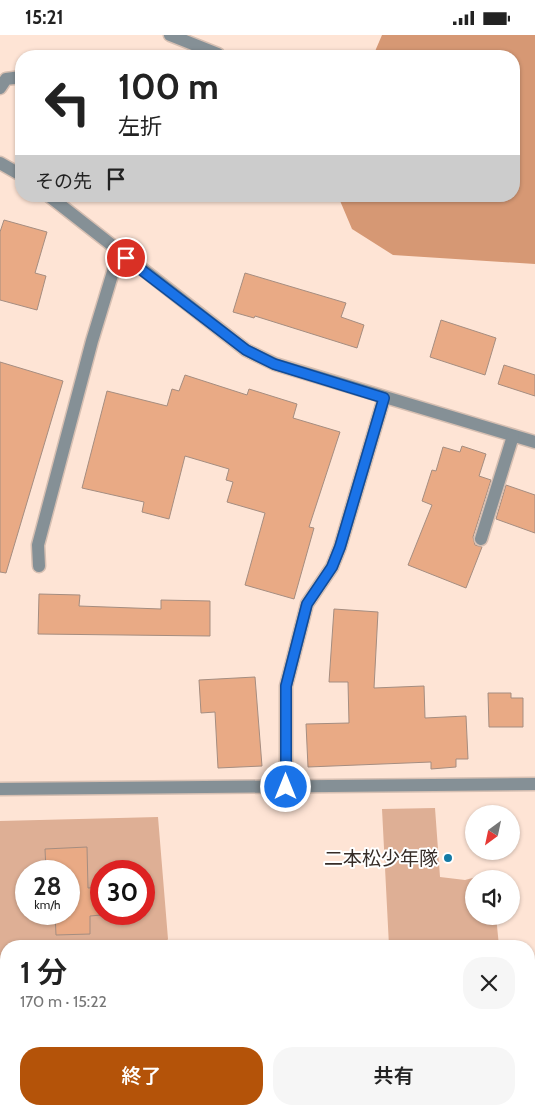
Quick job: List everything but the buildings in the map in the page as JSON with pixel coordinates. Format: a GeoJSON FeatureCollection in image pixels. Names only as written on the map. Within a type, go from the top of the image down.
{"type":"FeatureCollection","features":[{"type":"Feature","properties":{"kind":"street"},"geometry":{"type":"LineString","coordinates":[[170,35],[208,50]]}},
{"type":"Feature","properties":{"kind":"street"},"geometry":{"type":"LineString","coordinates":[[0,87],[6,79],[15,78]]}},
{"type":"Feature","properties":{"kind":"street"},"geometry":{"type":"LineString","coordinates":[[0,163],[15,172]]}},
{"type":"Feature","properties":{"kind":"street"},"geometry":{"type":"LineString","coordinates":[[56,202],[246,350],[274,364],[535,442]]}},
{"type":"Feature","properties":{"kind":"street"},"geometry":{"type":"LineString","coordinates":[[39,566],[38,545],[92,341],[119,252]]}},
{"type":"Feature","properties":{"kind":"street"},"geometry":{"type":"LineString","coordinates":[[286,787],[286,686],[295,648],[307,604],[332,567],[340,547],[384,398]]}},
{"type":"Feature","properties":{"kind":"street"},"geometry":{"type":"LineString","coordinates":[[481,539],[513,436]]}},
{"type":"Feature","properties":{"kind":"street"},"geometry":{"type":"LineString","coordinates":[[0,789],[535,784]]}},
{"type":"Feature","properties":{"kind":"shaded area"},"geometry":{"type":"Polygon","coordinates":[[[382,35],[535,35],[535,264],[393,255],[352,229],[341,202],[520,202],[520,50],[376,50],[382,35]]]}},
{"type":"Feature","properties":{"kind":"shaded area"},"geometry":{"type":"Polygon","coordinates":[[[435,808],[440,877],[465,880],[465,925],[497,925],[498,940],[389,940],[382,809],[435,808]]]}},
{"type":"Feature","properties":{"kind":"shaded area"},"geometry":{"type":"Polygon","coordinates":[[[158,817],[167,940],[0,940],[0,821],[158,817]]]}},
{"type":"Feature","properties":{"kind":"place","name":"二本松少年隊"},"geometry":{"type":"Point","coordinates":[448,858]}},
{"type":"Feature","properties":{"kind":"route"},"geometry":{"type":"LineString","coordinates":[[126,258],[246,350],[274,364],[384,398],[340,547],[332,567],[307,604],[297,639],[286,686],[286,787]]}}]}
